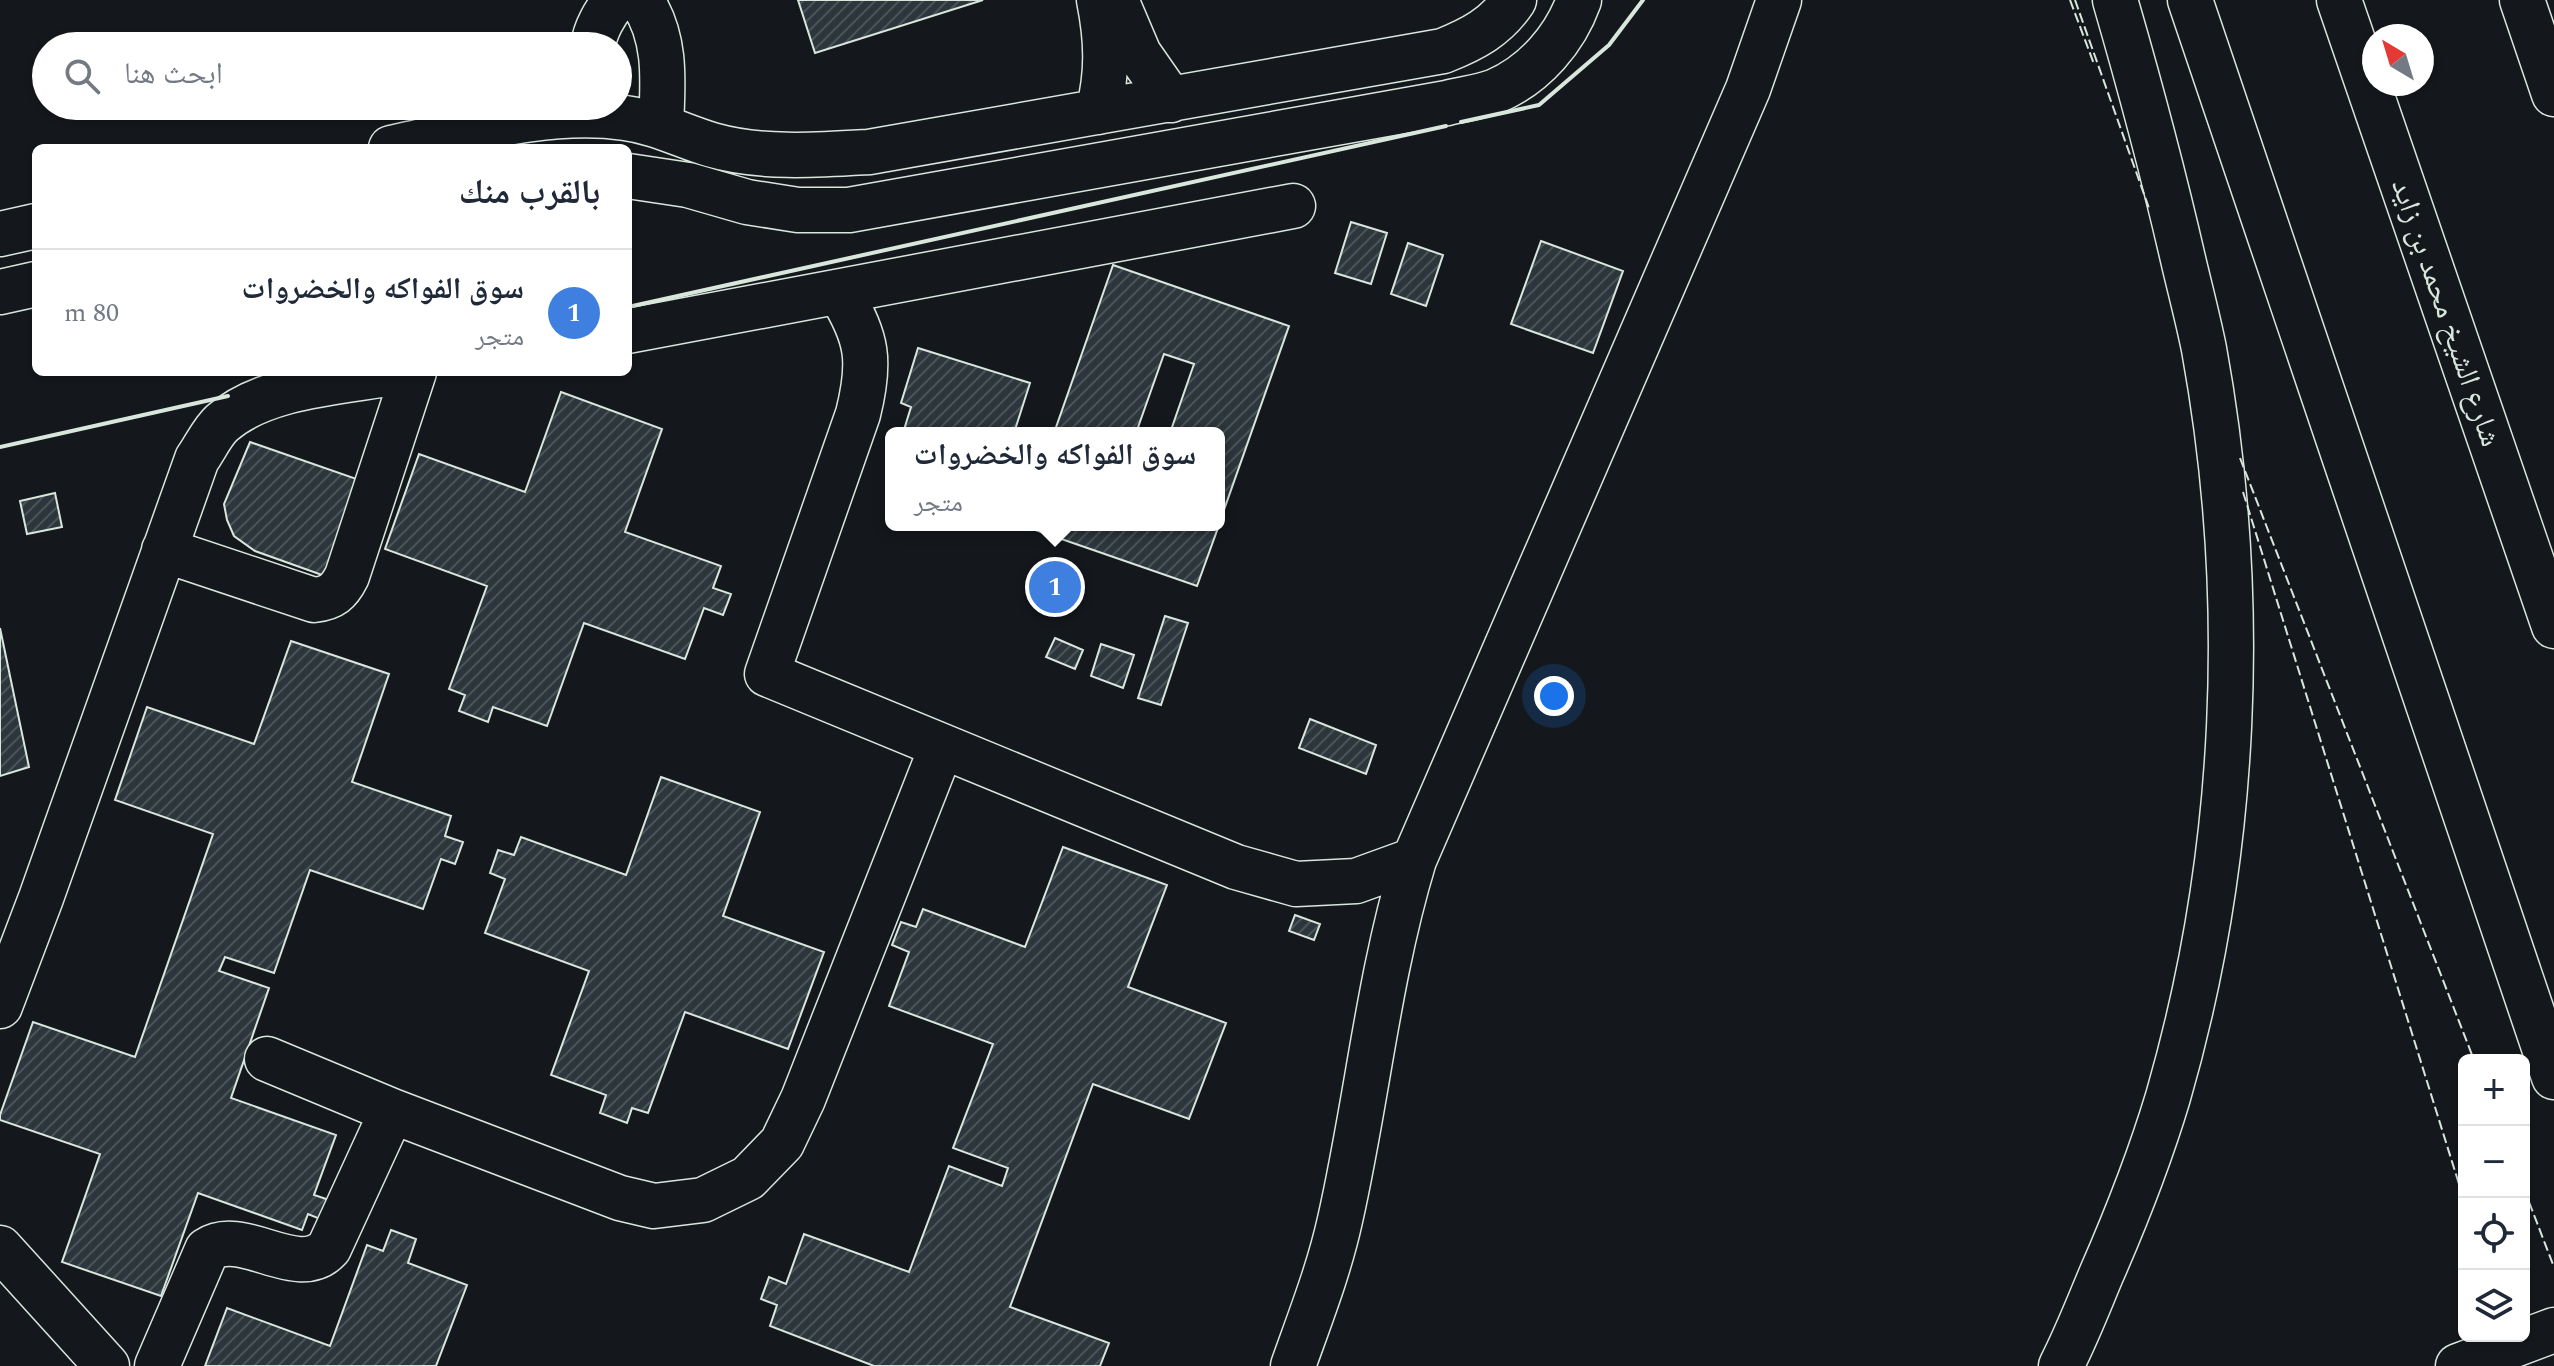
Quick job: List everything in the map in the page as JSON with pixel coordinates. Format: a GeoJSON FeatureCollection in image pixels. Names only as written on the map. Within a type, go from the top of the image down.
{"type":"FeatureCollection","features":[{"type":"Feature","properties":{"kind":"main road"},"geometry":{"type":"LineString","coordinates":[[596,32],[608,8],[616,0]]}},
{"type":"Feature","properties":{"kind":"main road"},"geometry":{"type":"LineString","coordinates":[[641,0],[656,33],[662,59],[661,125]]}},
{"type":"Feature","properties":{"kind":"main road"},"geometry":{"type":"LineString","coordinates":[[1098,112],[1107,57],[1099,0]]}},
{"type":"Feature","properties":{"kind":"main road"},"geometry":{"type":"LineString","coordinates":[[1116,0],[1139,54],[1171,100]]}},
{"type":"Feature","properties":{"kind":"main road"},"geometry":{"type":"LineString","coordinates":[[632,119],[661,125],[713,145],[765,153],[817,155],[869,152],[1443,51],[1476,38],[1504,15],[1514,0]]}},
{"type":"Feature","properties":{"kind":"main road"},"geometry":{"type":"LineString","coordinates":[[632,177],[688,185],[747,202],[785,208],[849,210],[1447,103],[1496,91],[1539,64],[1571,23],[1579,0]]}},
{"type":"Feature","properties":{"kind":"main road"},"geometry":{"type":"LineString","coordinates":[[1293,1366],[1326,1273],[1340,1222],[1396,919],[1414,860],[1748,89],[1779,0]]}},
{"type":"Feature","properties":{"kind":"main road"},"geometry":{"type":"LineString","coordinates":[[2061,1366],[2121,1230],[2167,1098],[2192,998],[2214,881],[2228,777],[2231,655],[2229,570],[2220,467],[2204,349],[2158,154],[2115,0]]}},
{"type":"Feature","properties":{"kind":"main road"},"geometry":{"type":"LineString","coordinates":[[2190,0],[2554,1077]]}},
{"type":"Feature","properties":{"kind":"main road","name":"شارع الشيخ محمد بن زايد"},"geometry":{"type":"LineString","coordinates":[[2339,0],[2554,626]]}},
{"type":"Feature","properties":{"kind":"main road"},"geometry":{"type":"LineString","coordinates":[[2522,0],[2554,94]]}},
{"type":"Feature","properties":{"kind":"main road"},"geometry":{"type":"LineString","coordinates":[[409,144],[529,120]]}},
{"type":"Feature","properties":{"kind":"main road"},"geometry":{"type":"LineString","coordinates":[[632,330],[1293,206]]}},
{"type":"Feature","properties":{"kind":"main road"},"geometry":{"type":"LineString","coordinates":[[0,234],[32,227]]}},
{"type":"Feature","properties":{"kind":"main road"},"geometry":{"type":"LineString","coordinates":[[0,292],[32,285]]}},
{"type":"Feature","properties":{"kind":"main road"},"geometry":{"type":"LineString","coordinates":[[840,293],[856,320],[865,351],[866,383],[858,414],[767,674],[1236,867],[1296,884],[1356,881],[1414,860]]}},
{"type":"Feature","properties":{"kind":"main road"},"geometry":{"type":"LineString","coordinates":[[0,1006],[197,459],[221,424],[255,401],[377,376]]}},
{"type":"Feature","properties":{"kind":"main road"},"geometry":{"type":"LineString","coordinates":[[164,550],[314,600],[329,598],[341,589],[347,576],[413,376]]}},
{"type":"Feature","properties":{"kind":"main road"},"geometry":{"type":"LineString","coordinates":[[267,1059],[392,1111],[620,1198],[654,1206],[703,1200],[748,1178],[782,1143],[803,1099],[942,746]]}},
{"type":"Feature","properties":{"kind":"main road"},"geometry":{"type":"LineString","coordinates":[[157,1366],[207,1250],[224,1243],[307,1260],[329,1248],[392,1111]]}},
{"type":"Feature","properties":{"kind":"main road"},"geometry":{"type":"LineString","coordinates":[[0,1248],[107,1366]]}},
{"type":"Feature","properties":{"kind":"main road"},"geometry":{"type":"LineString","coordinates":[[2458,1366],[2554,1330]]}},
{"type":"Feature","properties":{"kind":"building"},"geometry":{"type":"Polygon","coordinates":[[[798,0],[983,0],[815,53],[798,0]]]}},
{"type":"Feature","properties":{"kind":"building"},"geometry":{"type":"Polygon","coordinates":[[[1351,222],[1387,233],[1371,284],[1335,273],[1351,222]]]}},
{"type":"Feature","properties":{"kind":"building"},"geometry":{"type":"Polygon","coordinates":[[[1541,241],[1623,271],[1593,353],[1511,324],[1541,241]]]}},
{"type":"Feature","properties":{"kind":"building"},"geometry":{"type":"Polygon","coordinates":[[[1408,243],[1443,255],[1426,306],[1391,294],[1408,243]]]}},
{"type":"Feature","properties":{"kind":"building"},"geometry":{"type":"Polygon","coordinates":[[[1113,265],[1289,326],[1225,507],[1225,427],[1172,427],[1194,364],[1164,354],[1138,427],[1056,427],[1113,265]]]}},
{"type":"Feature","properties":{"kind":"building"},"geometry":{"type":"Polygon","coordinates":[[[918,348],[1030,383],[1016,427],[905,427],[911,407],[901,403],[918,348]]]}},
{"type":"Feature","properties":{"kind":"building"},"geometry":{"type":"Polygon","coordinates":[[[561,392],[662,429],[625,532],[721,566],[713,588],[731,594],[723,615],[704,608],[685,659],[584,623],[547,726],[493,707],[488,722],[459,711],[465,695],[449,689],[487,586],[385,549],[419,454],[525,492],[561,392]]]}},
{"type":"Feature","properties":{"kind":"building"},"geometry":{"type":"Polygon","coordinates":[[[250,442],[371,484],[336,580],[255,551],[234,536],[224,504],[250,442]]]}},
{"type":"Feature","properties":{"kind":"building"},"geometry":{"type":"Polygon","coordinates":[[[55,493],[62,527],[27,534],[20,501],[55,493]]]}},
{"type":"Feature","properties":{"kind":"building"},"geometry":{"type":"Polygon","coordinates":[[[1038,531],[1217,531],[1197,586],[1038,531]]]}},
{"type":"Feature","properties":{"kind":"building"},"geometry":{"type":"Polygon","coordinates":[[[1165,616],[1188,623],[1161,705],[1138,698],[1165,616]]]}},
{"type":"Feature","properties":{"kind":"building"},"geometry":{"type":"Polygon","coordinates":[[[0,628],[29,767],[0,776],[0,628]]]}},
{"type":"Feature","properties":{"kind":"building"},"geometry":{"type":"Polygon","coordinates":[[[1055,638],[1083,650],[1075,669],[1046,657],[1055,638]]]}},
{"type":"Feature","properties":{"kind":"building"},"geometry":{"type":"Polygon","coordinates":[[[291,641],[389,674],[352,782],[451,816],[445,836],[463,842],[455,864],[441,859],[423,909],[310,870],[274,973],[225,957],[219,971],[269,988],[231,1098],[336,1135],[314,1195],[332,1201],[325,1221],[308,1214],[302,1230],[198,1193],[161,1296],[62,1262],[100,1154],[0,1120],[0,1115],[33,1022],[135,1057],[213,834],[115,800],[147,707],[254,744],[291,641]]]}},
{"type":"Feature","properties":{"kind":"building"},"geometry":{"type":"Polygon","coordinates":[[[1101,644],[1134,655],[1123,688],[1091,676],[1101,644]]]}},
{"type":"Feature","properties":{"kind":"building"},"geometry":{"type":"Polygon","coordinates":[[[1310,719],[1376,745],[1366,774],[1299,748],[1310,719]]]}},
{"type":"Feature","properties":{"kind":"building"},"geometry":{"type":"Polygon","coordinates":[[[661,777],[760,812],[723,916],[824,952],[788,1049],[685,1012],[648,1113],[632,1108],[627,1123],[600,1113],[606,1095],[551,1075],[589,971],[485,933],[505,879],[490,873],[498,850],[514,855],[521,837],[626,875],[661,777]]]}},
{"type":"Feature","properties":{"kind":"building"},"geometry":{"type":"Polygon","coordinates":[[[1063,847],[1167,885],[1128,987],[1226,1023],[1189,1119],[1093,1084],[1010,1307],[1109,1343],[1100,1366],[874,1366],[770,1326],[777,1305],[761,1299],[769,1277],[786,1284],[804,1234],[909,1272],[949,1166],[1002,1186],[1008,1168],[953,1148],[993,1044],[889,1006],[909,952],[892,945],[901,922],[916,927],[923,909],[1025,947],[1063,847]]]}},
{"type":"Feature","properties":{"kind":"building"},"geometry":{"type":"Polygon","coordinates":[[[1295,915],[1320,924],[1314,940],[1289,931],[1295,915]]]}},
{"type":"Feature","properties":{"kind":"building"},"geometry":{"type":"Polygon","coordinates":[[[391,1230],[416,1239],[408,1263],[467,1285],[436,1366],[205,1366],[227,1308],[330,1346],[367,1245],[383,1251],[391,1230]]]}},
{"type":"Feature","properties":{"kind":"fence"},"geometry":{"type":"LineString","coordinates":[[2070,0],[2094,64]]}},
{"type":"Feature","properties":{"kind":"fence"},"geometry":{"type":"LineString","coordinates":[[2075,0],[2150,211]]}},
{"type":"Feature","properties":{"kind":"fence"},"geometry":{"type":"LineString","coordinates":[[2240,458],[2472,1054]]}},
{"type":"Feature","properties":{"kind":"fence"},"geometry":{"type":"LineString","coordinates":[[2243,492],[2463,1198]]}},
{"type":"Feature","properties":{"kind":"fence"},"geometry":{"type":"LineString","coordinates":[[2527,1198],[2554,1267]]}},
{"type":"Feature","properties":{"kind":"wall"},"geometry":{"type":"LineString","coordinates":[[1461,122],[1539,105],[1609,45],[1643,0]]}},
{"type":"Feature","properties":{"kind":"wall"},"geometry":{"type":"LineString","coordinates":[[632,306],[1446,126]]}},
{"type":"Feature","properties":{"kind":"wall"},"geometry":{"type":"LineString","coordinates":[[0,447],[228,396]]}},
{"type":"Feature","properties":{"kind":"place","name":"سوق الفواكه والخضروات"},"geometry":{"type":"Point","coordinates":[1055,587]}}]}
